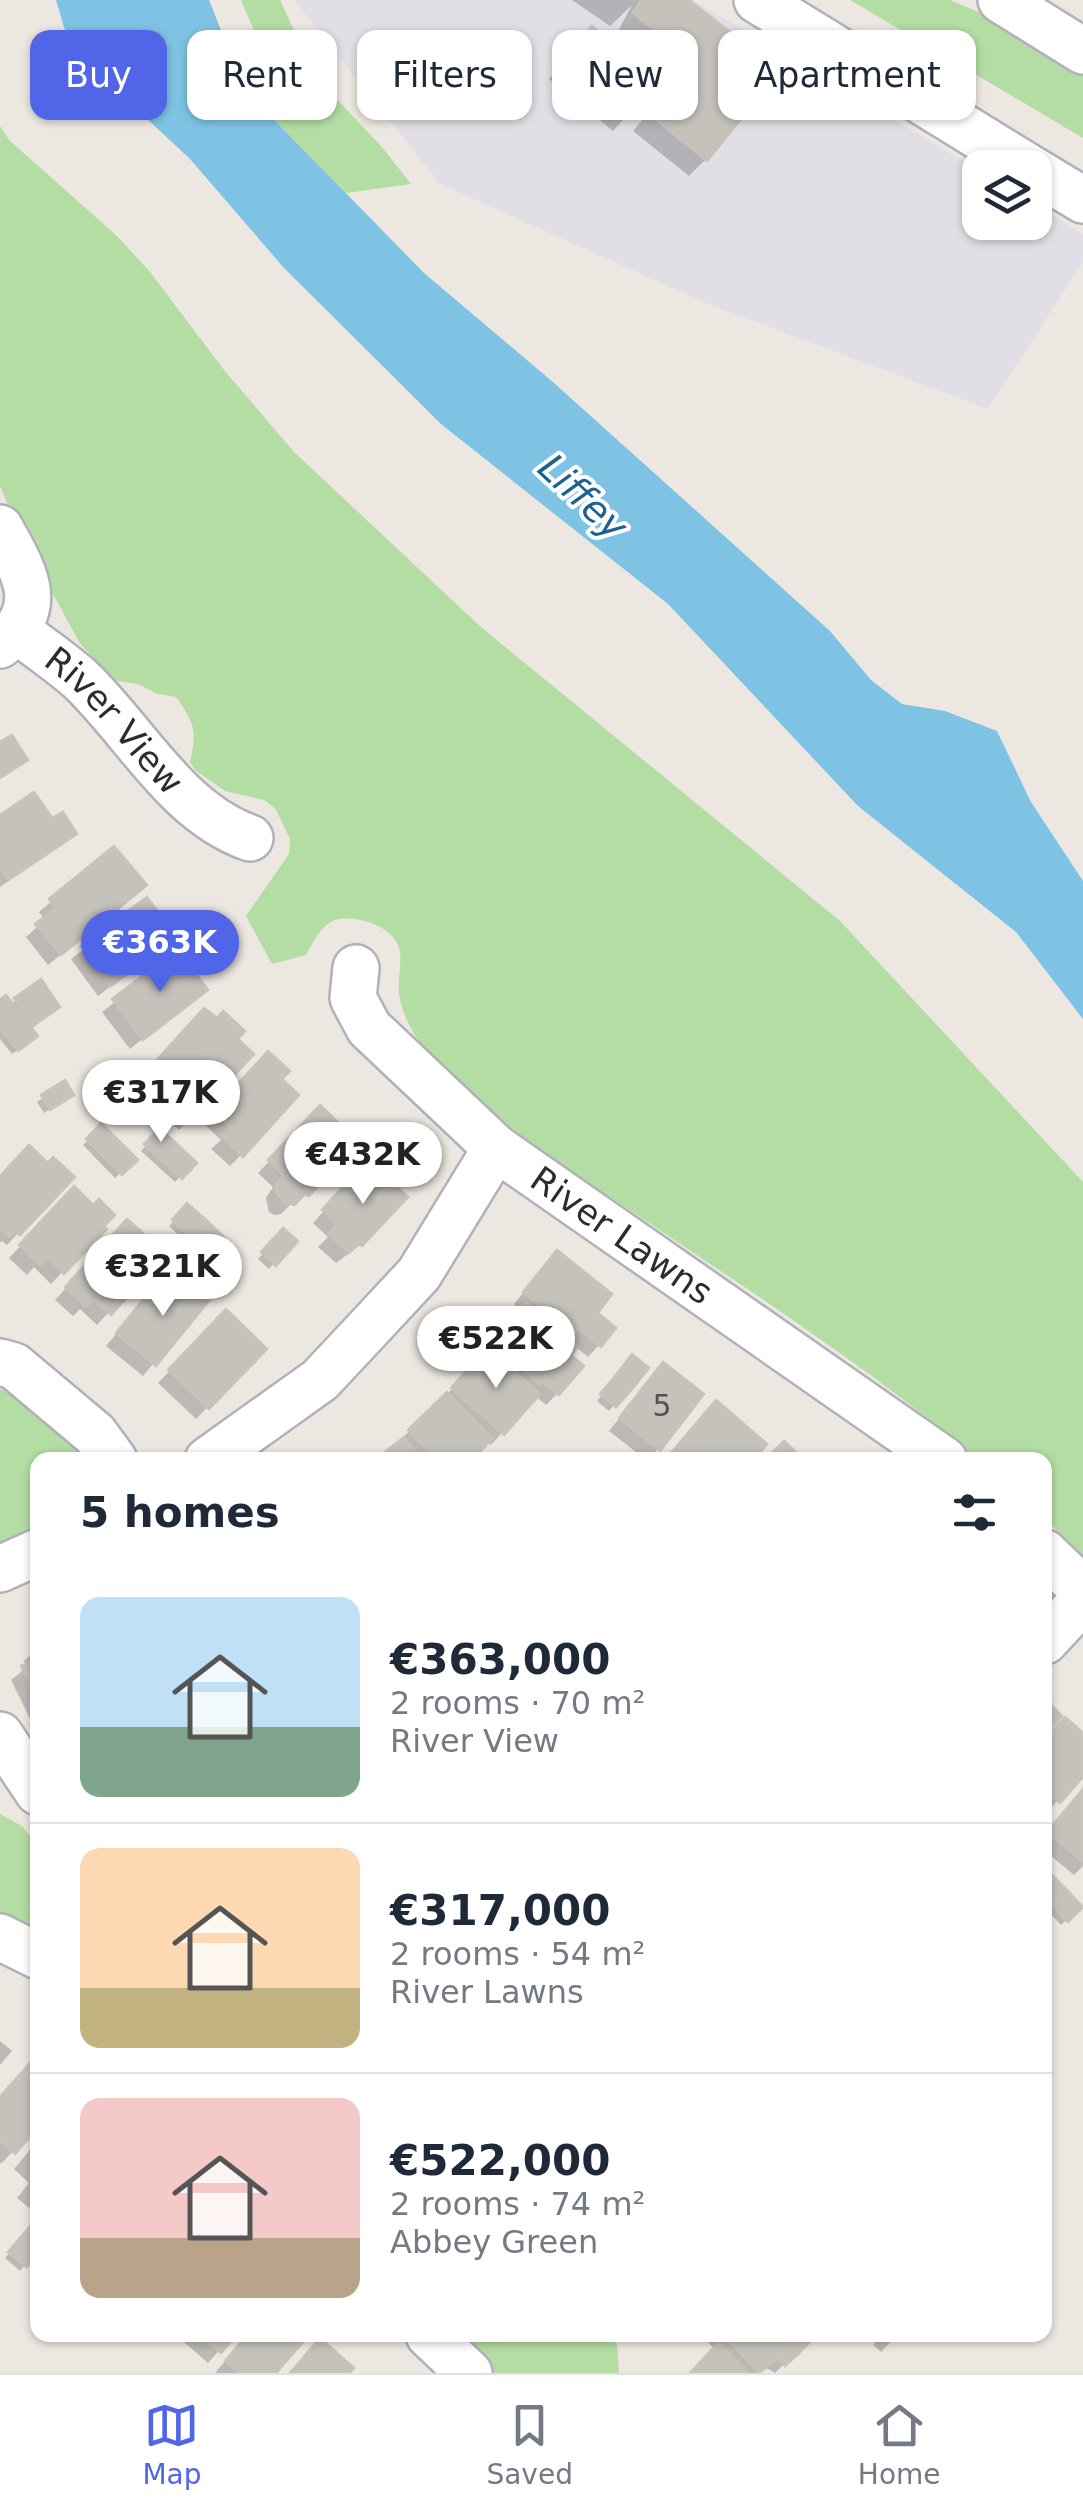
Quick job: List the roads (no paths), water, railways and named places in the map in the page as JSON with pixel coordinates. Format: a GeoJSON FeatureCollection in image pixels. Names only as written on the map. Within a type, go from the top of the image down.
{"type":"FeatureCollection","features":[{"type":"Feature","properties":{"kind":"street"},"geometry":{"type":"LineString","coordinates":[[758,0],[1001,150]]}},
{"type":"Feature","properties":{"kind":"street"},"geometry":{"type":"LineString","coordinates":[[1000,0],[1083,51]]}},
{"type":"Feature","properties":{"kind":"street"},"geometry":{"type":"LineString","coordinates":[[1052,181],[1083,200]]}},
{"type":"Feature","properties":{"kind":"street","name":"River View"},"geometry":{"type":"LineString","coordinates":[[0,528],[24,571],[28,590],[26,612],[9,638],[80,679],[197,808],[224,829],[250,838]]}},
{"type":"Feature","properties":{"kind":"street","name":"River Lawns"},"geometry":{"type":"LineString","coordinates":[[356,968],[353,998],[370,1028],[496,1148],[933,1452]]}},
{"type":"Feature","properties":{"kind":"street"},"geometry":{"type":"LineString","coordinates":[[219,1452],[320,1380],[419,1274],[496,1148]]}},
{"type":"Feature","properties":{"kind":"street"},"geometry":{"type":"LineString","coordinates":[[0,1362],[14,1366],[94,1434],[108,1452]]}},
{"type":"Feature","properties":{"kind":"street"},"geometry":{"type":"LineString","coordinates":[[0,1569],[30,1556]]}},
{"type":"Feature","properties":{"kind":"street"},"geometry":{"type":"LineString","coordinates":[[1052,1559],[1083,1590]]}},
{"type":"Feature","properties":{"kind":"street"},"geometry":{"type":"LineString","coordinates":[[1052,1633],[1083,1600]]}},
{"type":"Feature","properties":{"kind":"street"},"geometry":{"type":"LineString","coordinates":[[0,1937],[30,1952]]}},
{"type":"Feature","properties":{"kind":"street"},"geometry":{"type":"LineString","coordinates":[[437,2342],[469,2373]]}},
{"type":"Feature","properties":{"kind":"water","name":"Liffey"},"geometry":{"type":"Polygon","coordinates":[[[56,0],[209,0],[221,30],[187,30],[187,120],[274,120],[424,273],[554,383],[830,631],[871,680],[902,704],[945,711],[997,731],[1031,802],[1083,881],[1083,1019],[1016,932],[858,806],[668,604],[441,424],[284,268],[190,159],[148,120],[167,120],[167,30],[65,30],[56,0]]]}}]}
